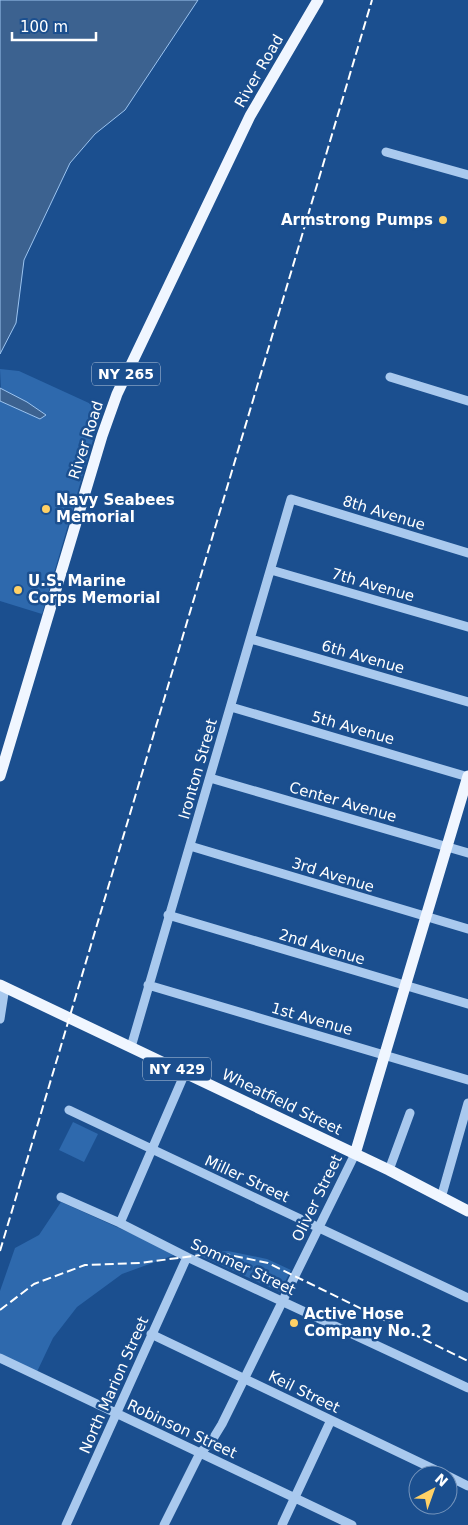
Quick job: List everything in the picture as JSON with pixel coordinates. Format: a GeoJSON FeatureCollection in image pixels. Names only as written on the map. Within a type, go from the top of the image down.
{"type":"FeatureCollection","features":[{"type":"Feature","properties":{"kind":"main road","name":"River Road"},"geometry":{"type":"LineString","coordinates":[[0,776],[102,436],[117,394],[250,116],[318,0]]}},
{"type":"Feature","properties":{"kind":"main road","name":"Oliver Street"},"geometry":{"type":"LineString","coordinates":[[355,1154],[468,776]]}},
{"type":"Feature","properties":{"kind":"main road","name":"Wheatfield Street"},"geometry":{"type":"LineString","coordinates":[[2,986],[389,1170],[468,1210]]}},
{"type":"Feature","properties":{"kind":"street"},"geometry":{"type":"LineString","coordinates":[[386,152],[468,175]]}},
{"type":"Feature","properties":{"kind":"street"},"geometry":{"type":"LineString","coordinates":[[390,378],[468,401]]}},
{"type":"Feature","properties":{"kind":"street","name":"8th Avenue"},"geometry":{"type":"LineString","coordinates":[[291,499],[468,552]]}},
{"type":"Feature","properties":{"kind":"street","name":"Ironton Street"},"geometry":{"type":"LineString","coordinates":[[131,1047],[291,499]]}},
{"type":"Feature","properties":{"kind":"street","name":"7th Avenue"},"geometry":{"type":"LineString","coordinates":[[271,570],[468,627]]}},
{"type":"Feature","properties":{"kind":"street","name":"6th Avenue"},"geometry":{"type":"LineString","coordinates":[[251,639],[468,702]]}},
{"type":"Feature","properties":{"kind":"street","name":"5th Avenue"},"geometry":{"type":"LineString","coordinates":[[231,707],[468,776]]}},
{"type":"Feature","properties":{"kind":"street","name":"Center Avenue"},"geometry":{"type":"LineString","coordinates":[[210,778],[468,853]]}},
{"type":"Feature","properties":{"kind":"street","name":"3rd Avenue"},"geometry":{"type":"LineString","coordinates":[[190,846],[468,930]]}},
{"type":"Feature","properties":{"kind":"street","name":"2nd Avenue"},"geometry":{"type":"LineString","coordinates":[[168,915],[468,1004]]}},
{"type":"Feature","properties":{"kind":"street","name":"1st Avenue"},"geometry":{"type":"LineString","coordinates":[[148,985],[468,1080]]}},
{"type":"Feature","properties":{"kind":"street"},"geometry":{"type":"LineString","coordinates":[[0,1018],[2,986]]}},
{"type":"Feature","properties":{"kind":"street"},"geometry":{"type":"LineString","coordinates":[[120,1223],[185,1073]]}},
{"type":"Feature","properties":{"kind":"street"},"geometry":{"type":"LineString","coordinates":[[441,1198],[465,1126],[468,1103]]}},
{"type":"Feature","properties":{"kind":"street","name":"Miller Street"},"geometry":{"type":"LineString","coordinates":[[68,1110],[468,1298]]}},
{"type":"Feature","properties":{"kind":"street"},"geometry":{"type":"LineString","coordinates":[[389,1170],[410,1112]]}},
{"type":"Feature","properties":{"kind":"street","name":"Oliver Street"},"geometry":{"type":"LineString","coordinates":[[164,1525],[200,1453],[211,1442],[222,1424],[355,1154]]}},
{"type":"Feature","properties":{"kind":"street","name":"Sommer Street"},"geometry":{"type":"LineString","coordinates":[[61,1197],[120,1223],[186,1257],[283,1300],[468,1388]]}},
{"type":"Feature","properties":{"kind":"street","name":"North Marion Street"},"geometry":{"type":"LineString","coordinates":[[66,1525],[186,1257]]}},
{"type":"Feature","properties":{"kind":"street","name":"Keil Street"},"geometry":{"type":"LineString","coordinates":[[151,1334],[424,1465]]}},
{"type":"Feature","properties":{"kind":"street","name":"Robinson Street"},"geometry":{"type":"LineString","coordinates":[[0,1358],[352,1525]]}},
{"type":"Feature","properties":{"kind":"street"},"geometry":{"type":"LineString","coordinates":[[282,1525],[331,1420]]}},
{"type":"Feature","properties":{"kind":"shaded area"},"geometry":{"type":"Polygon","coordinates":[[[0,0],[198,0],[125,110],[95,134],[70,163],[24,260],[16,323],[0,354],[0,0]]]}},
{"type":"Feature","properties":{"kind":"shaded area"},"geometry":{"type":"Polygon","coordinates":[[[0,369],[19,371],[102,409],[42,614],[0,601],[0,401],[40,419],[1,389],[0,369]]]}},
{"type":"Feature","properties":{"kind":"shaded area"},"geometry":{"type":"Polygon","coordinates":[[[0,388],[27,402],[46,415],[40,419],[0,401],[0,388]]]}},
{"type":"Feature","properties":{"kind":"shaded area"},"geometry":{"type":"Polygon","coordinates":[[[73,1122],[98,1134],[84,1162],[59,1150],[73,1122]]]}},
{"type":"Feature","properties":{"kind":"shaded area"},"geometry":{"type":"Polygon","coordinates":[[[61,1202],[177,1254],[122,1274],[77,1307],[53,1338],[34,1378],[0,1363],[0,1291],[15,1248],[39,1235],[61,1202]]]}},
{"type":"Feature","properties":{"kind":"shaded area"},"geometry":{"type":"Polygon","coordinates":[[[228,1251],[267,1259],[291,1270],[280,1292],[194,1253],[228,1251]]]}},
{"type":"Feature","properties":{"kind":"railway"},"geometry":{"type":"LineString","coordinates":[[0,1251],[372,0]]}},
{"type":"Feature","properties":{"kind":"railway"},"geometry":{"type":"LineString","coordinates":[[0,1310],[34,1284],[85,1265],[140,1263],[208,1254],[225,1254],[268,1263],[468,1361]]}},
{"type":"Feature","properties":{"kind":"place","name":"Armstrong Pumps"},"geometry":{"type":"Point","coordinates":[443,220]}},
{"type":"Feature","properties":{"kind":"place","name":"Navy Seabees Memorial"},"geometry":{"type":"Point","coordinates":[46,509]}},
{"type":"Feature","properties":{"kind":"place","name":"U.S. Marine Corps Memorial"},"geometry":{"type":"Point","coordinates":[18,590]}},
{"type":"Feature","properties":{"kind":"place","name":"Active Hose Company No. 2"},"geometry":{"type":"Point","coordinates":[294,1323]}}]}
